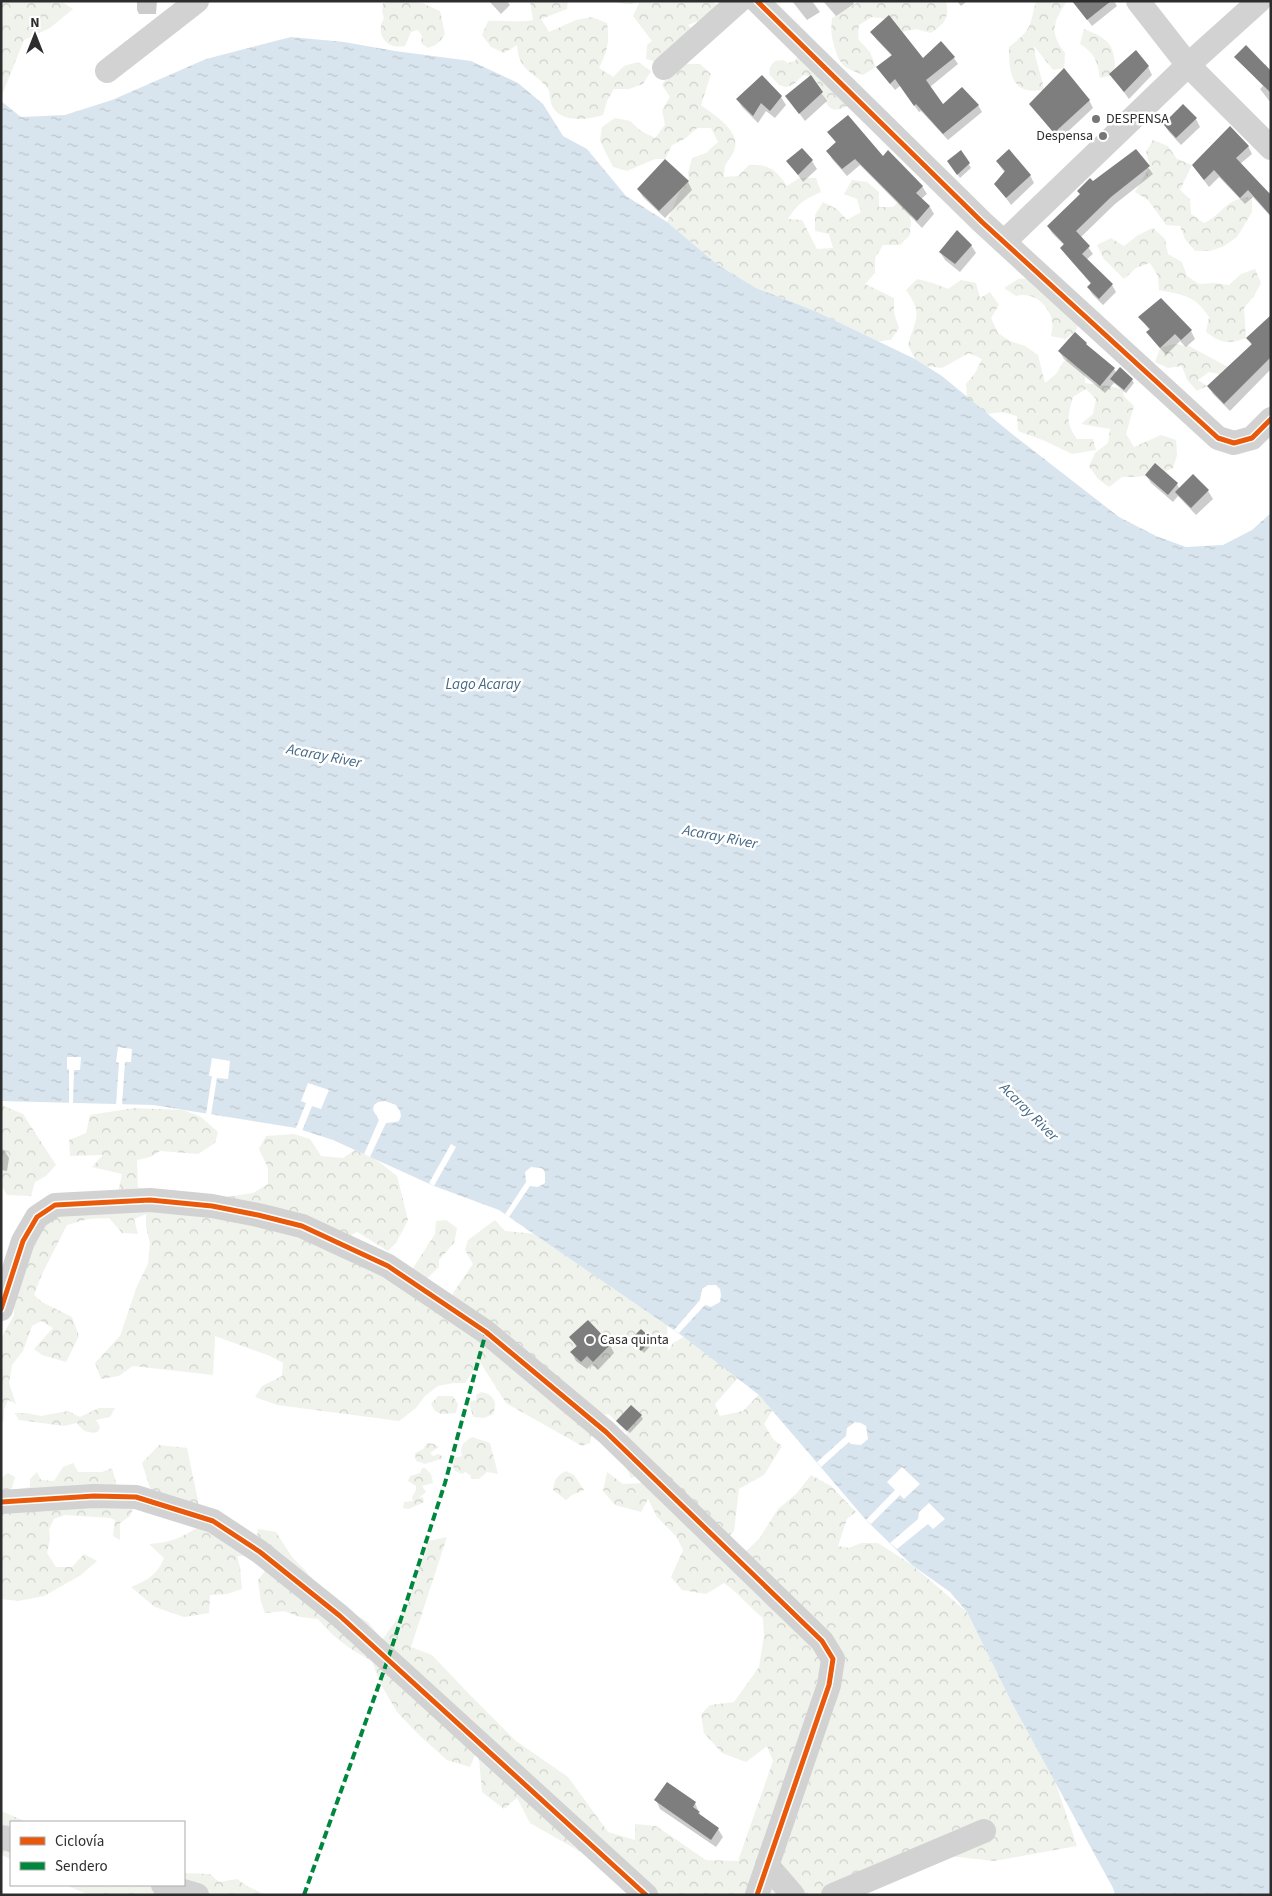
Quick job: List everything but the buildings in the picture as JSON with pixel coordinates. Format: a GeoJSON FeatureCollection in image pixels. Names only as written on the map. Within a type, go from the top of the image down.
{"type":"FeatureCollection","features":[{"type":"Feature","properties":{"kind":"street"},"geometry":{"type":"LineString","coordinates":[[107,71],[197,1]]}},
{"type":"Feature","properties":{"kind":"street"},"geometry":{"type":"LineString","coordinates":[[664,68],[739,1]]}},
{"type":"Feature","properties":{"kind":"street"},"geometry":{"type":"LineString","coordinates":[[757,1],[1004,242],[1218,438],[1234,443],[1252,438],[1271,419]]}},
{"type":"Feature","properties":{"kind":"street"},"geometry":{"type":"LineString","coordinates":[[1138,1],[1188,65],[1271,148]]}},
{"type":"Feature","properties":{"kind":"street"},"geometry":{"type":"LineString","coordinates":[[1004,242],[1188,65],[1259,1]]}},
{"type":"Feature","properties":{"kind":"street"},"geometry":{"type":"LineString","coordinates":[[1,1310],[23,1241],[37,1217],[55,1205],[150,1200],[212,1206],[302,1226],[388,1266],[486,1332],[606,1432],[822,1641],[833,1659],[829,1685],[757,1895]]}},
{"type":"Feature","properties":{"kind":"street"},"geometry":{"type":"LineString","coordinates":[[1,1502],[94,1496],[136,1497],[213,1521],[260,1552],[340,1616],[646,1895]]}},
{"type":"Feature","properties":{"kind":"street"},"geometry":{"type":"LineString","coordinates":[[833,1895],[984,1831]]}},
{"type":"Feature","properties":{"kind":"street"},"geometry":{"type":"LineString","coordinates":[[767,1865],[793,1895]]}},
{"type":"Feature","properties":{"kind":"street"},"geometry":{"type":"LineString","coordinates":[[166,1886],[197,1895]]}},
{"type":"Feature","properties":{"kind":"green space"},"geometry":{"type":"Polygon","coordinates":[[[1,1],[61,1],[73,9],[50,28],[24,40],[2,95],[1,1]]]}},
{"type":"Feature","properties":{"kind":"green space"},"geometry":{"type":"Polygon","coordinates":[[[397,1],[422,3],[440,11],[445,34],[440,41],[428,48],[421,43],[422,36],[418,30],[411,32],[405,46],[392,46],[384,40],[381,30],[384,18],[382,11],[383,3],[397,1]]]}},
{"type":"Feature","properties":{"kind":"green space"},"geometry":{"type":"Polygon","coordinates":[[[530,1],[568,1],[567,9],[541,19],[549,32],[576,20],[592,17],[607,23],[607,47],[599,68],[613,77],[624,66],[638,62],[651,71],[643,84],[629,89],[614,89],[607,101],[603,115],[574,119],[560,114],[551,103],[547,87],[523,65],[518,54],[517,45],[504,53],[491,47],[482,35],[488,21],[533,20],[530,1]]]}},
{"type":"Feature","properties":{"kind":"green space"},"geometry":{"type":"Polygon","coordinates":[[[610,1],[710,1],[722,7],[715,15],[688,25],[699,36],[661,63],[646,59],[647,45],[652,41],[633,16],[639,3],[625,4],[610,1]]]}},
{"type":"Feature","properties":{"kind":"green space"},"geometry":{"type":"Polygon","coordinates":[[[860,1],[946,1],[947,12],[943,23],[931,33],[916,29],[902,32],[901,29],[895,31],[886,19],[872,17],[859,25],[858,39],[870,52],[876,67],[863,75],[843,65],[838,57],[832,38],[832,18],[860,1]]]}},
{"type":"Feature","properties":{"kind":"green space"},"geometry":{"type":"Polygon","coordinates":[[[1036,1],[1067,1],[1056,21],[1055,27],[1057,39],[1065,53],[1064,68],[1053,70],[1034,46],[1044,90],[1033,91],[1018,86],[1014,80],[1011,74],[1009,47],[1026,32],[1036,1]]]}},
{"type":"Feature","properties":{"kind":"green space"},"geometry":{"type":"Polygon","coordinates":[[[1084,29],[1101,37],[1110,45],[1114,57],[1115,75],[1100,78],[1098,66],[1094,58],[1080,44],[1084,29]]]}},
{"type":"Feature","properties":{"kind":"green space"},"geometry":{"type":"Polygon","coordinates":[[[799,55],[849,105],[832,109],[827,104],[818,83],[812,78],[803,75],[793,85],[786,87],[779,85],[769,74],[770,67],[775,61],[783,60],[788,63],[795,61],[799,55]]]}},
{"type":"Feature","properties":{"kind":"green space"},"geometry":{"type":"Polygon","coordinates":[[[684,64],[700,64],[711,74],[701,105],[720,119],[735,138],[733,153],[725,165],[724,177],[738,176],[749,165],[762,165],[779,175],[787,186],[799,178],[816,178],[821,192],[802,202],[788,219],[802,220],[817,249],[833,248],[829,234],[815,231],[815,215],[823,202],[837,209],[847,220],[861,212],[857,199],[844,194],[852,180],[867,182],[879,192],[879,207],[893,207],[904,197],[917,204],[910,217],[910,235],[900,245],[883,245],[875,258],[875,273],[865,284],[894,298],[894,313],[899,328],[891,340],[877,341],[815,311],[756,288],[718,265],[667,222],[679,193],[689,181],[688,173],[692,158],[706,153],[718,142],[711,128],[697,128],[686,138],[672,145],[665,159],[655,159],[627,171],[613,167],[600,141],[602,127],[615,118],[630,121],[641,131],[655,138],[665,125],[662,110],[670,97],[662,85],[670,73],[684,64]]]}},
{"type":"Feature","properties":{"kind":"green space"},"geometry":{"type":"Polygon","coordinates":[[[1153,140],[1168,146],[1177,159],[1192,165],[1180,190],[1190,199],[1191,214],[1204,223],[1235,200],[1252,197],[1252,212],[1237,237],[1224,246],[1210,251],[1195,251],[1185,239],[1180,226],[1166,225],[1148,200],[1135,192],[1150,166],[1146,152],[1153,140]]]}},
{"type":"Feature","properties":{"kind":"green space"},"geometry":{"type":"Polygon","coordinates":[[[1153,228],[1165,239],[1168,254],[1182,262],[1187,276],[1199,284],[1215,283],[1229,285],[1241,274],[1255,269],[1261,283],[1254,296],[1244,308],[1246,338],[1234,342],[1225,342],[1211,336],[1206,332],[1209,317],[1199,304],[1188,297],[1159,290],[1158,276],[1150,263],[1136,268],[1124,279],[1104,259],[1097,245],[1111,238],[1124,246],[1138,235],[1153,228]]]}},
{"type":"Feature","properties":{"kind":"green space"},"geometry":{"type":"Polygon","coordinates":[[[1034,278],[1082,318],[1075,332],[1065,339],[1051,336],[1052,320],[1050,314],[1039,300],[1028,295],[1016,296],[1004,288],[1018,279],[1034,278]]]}},
{"type":"Feature","properties":{"kind":"green space"},"geometry":{"type":"Polygon","coordinates":[[[917,279],[948,289],[961,280],[976,283],[980,298],[990,292],[999,305],[991,318],[998,333],[1010,341],[1025,346],[1038,355],[1045,383],[1056,374],[1064,361],[1077,355],[1085,374],[1085,383],[1124,390],[1123,395],[1134,406],[1126,434],[1134,447],[1161,435],[1176,440],[1177,455],[1173,468],[1159,474],[1122,477],[1109,487],[1098,479],[1089,466],[1095,453],[1108,443],[1110,429],[1081,424],[1093,414],[1096,399],[1086,389],[1073,397],[1069,423],[1077,439],[1093,439],[1096,450],[1072,454],[1018,431],[1017,416],[1002,412],[987,414],[967,398],[966,384],[975,373],[982,359],[969,353],[942,368],[926,366],[915,359],[908,345],[915,323],[916,312],[912,298],[906,290],[917,279]]]}},
{"type":"Feature","properties":{"kind":"green space"},"geometry":{"type":"Polygon","coordinates":[[[1174,344],[1189,346],[1228,367],[1219,374],[1209,372],[1198,380],[1207,386],[1197,391],[1187,380],[1182,366],[1168,368],[1155,362],[1160,348],[1174,344]]]}},
{"type":"Feature","properties":{"kind":"green space"},"geometry":{"type":"Polygon","coordinates":[[[1,1105],[23,1114],[56,1165],[46,1176],[35,1182],[31,1196],[7,1195],[1,1185],[1,1105]]]}},
{"type":"Feature","properties":{"kind":"green space"},"geometry":{"type":"Polygon","coordinates":[[[134,1108],[183,1110],[201,1117],[218,1132],[215,1143],[198,1154],[160,1151],[150,1157],[137,1160],[138,1188],[213,1199],[253,1193],[268,1184],[268,1168],[259,1149],[266,1136],[294,1134],[310,1139],[321,1156],[343,1158],[355,1150],[374,1158],[397,1176],[408,1220],[396,1243],[388,1251],[357,1232],[345,1239],[395,1273],[413,1268],[435,1234],[436,1221],[446,1220],[457,1228],[454,1243],[439,1260],[439,1267],[418,1287],[419,1301],[431,1310],[454,1307],[453,1293],[473,1264],[465,1250],[468,1240],[495,1220],[505,1231],[535,1234],[649,1313],[667,1321],[668,1351],[673,1343],[691,1333],[738,1378],[715,1404],[720,1416],[743,1411],[763,1390],[775,1406],[764,1424],[773,1439],[782,1446],[764,1475],[739,1489],[734,1531],[719,1546],[745,1552],[759,1539],[778,1509],[796,1494],[811,1475],[831,1486],[856,1512],[847,1519],[838,1546],[849,1548],[861,1543],[878,1543],[912,1565],[967,1612],[1013,1705],[1055,1781],[1077,1846],[994,1861],[913,1852],[852,1895],[634,1895],[607,1867],[530,1823],[517,1798],[504,1809],[482,1792],[478,1747],[470,1767],[447,1760],[397,1712],[380,1683],[372,1661],[343,1643],[318,1619],[300,1617],[284,1611],[265,1613],[261,1602],[258,1580],[276,1557],[237,1556],[242,1589],[227,1594],[210,1595],[209,1613],[184,1617],[155,1607],[131,1587],[151,1576],[158,1569],[164,1558],[149,1544],[174,1539],[197,1528],[150,1488],[142,1463],[159,1445],[187,1448],[201,1515],[255,1551],[258,1529],[276,1532],[292,1557],[306,1571],[324,1596],[368,1622],[382,1640],[407,1605],[428,1541],[447,1537],[411,1647],[432,1655],[516,1741],[568,1777],[608,1832],[635,1840],[635,1824],[656,1826],[706,1860],[738,1861],[773,1761],[767,1746],[746,1762],[722,1753],[704,1733],[701,1714],[710,1705],[734,1702],[759,1667],[764,1636],[763,1618],[724,1583],[706,1594],[682,1590],[671,1577],[683,1550],[676,1536],[657,1517],[648,1499],[641,1512],[615,1505],[603,1491],[607,1472],[623,1484],[644,1483],[644,1473],[631,1478],[624,1456],[627,1433],[609,1414],[596,1416],[590,1443],[582,1446],[506,1403],[480,1362],[465,1383],[438,1386],[425,1396],[416,1408],[399,1421],[277,1405],[255,1397],[262,1386],[282,1376],[283,1363],[270,1356],[215,1336],[213,1375],[133,1366],[119,1376],[101,1379],[95,1363],[120,1336],[137,1286],[148,1264],[150,1243],[146,1227],[146,1214],[134,1219],[138,1234],[122,1233],[109,1218],[88,1219],[67,1225],[42,1274],[34,1295],[42,1302],[72,1317],[79,1336],[66,1362],[42,1355],[34,1349],[53,1328],[41,1321],[32,1326],[23,1351],[12,1365],[9,1383],[16,1404],[8,1400],[4,1410],[4,1420],[1,1423],[1,1339],[14,1315],[14,1296],[39,1222],[118,1193],[122,1174],[92,1167],[103,1155],[70,1156],[69,1140],[86,1133],[90,1115],[134,1108]]]}},
{"type":"Feature","properties":{"kind":"green space"},"geometry":{"type":"Polygon","coordinates":[[[481,1392],[489,1395],[494,1400],[493,1414],[484,1418],[473,1417],[469,1402],[476,1400],[476,1395],[481,1392]]]}},
{"type":"Feature","properties":{"kind":"green space"},"geometry":{"type":"Polygon","coordinates":[[[438,1396],[453,1396],[458,1404],[456,1413],[441,1414],[435,1411],[431,1404],[438,1396]]]}},
{"type":"Feature","properties":{"kind":"green space"},"geometry":{"type":"Polygon","coordinates":[[[99,1408],[115,1408],[110,1417],[96,1420],[100,1427],[98,1432],[88,1432],[77,1423],[64,1426],[19,1420],[15,1413],[41,1416],[68,1411],[80,1417],[99,1408]]]}},
{"type":"Feature","properties":{"kind":"green space"},"geometry":{"type":"Polygon","coordinates":[[[472,1437],[490,1443],[498,1474],[487,1472],[479,1479],[472,1479],[465,1472],[462,1474],[455,1471],[453,1466],[454,1458],[462,1456],[461,1450],[463,1445],[472,1437]]]}},
{"type":"Feature","properties":{"kind":"green space"},"geometry":{"type":"Polygon","coordinates":[[[427,1443],[439,1447],[430,1453],[433,1456],[438,1454],[442,1456],[441,1459],[425,1464],[416,1461],[415,1453],[423,1449],[427,1443]]]}},
{"type":"Feature","properties":{"kind":"green space"},"geometry":{"type":"Polygon","coordinates":[[[73,1463],[78,1472],[102,1472],[112,1468],[118,1490],[133,1509],[130,1516],[120,1523],[120,1540],[113,1536],[115,1520],[110,1518],[65,1515],[54,1519],[49,1529],[50,1539],[47,1553],[56,1567],[72,1567],[84,1554],[97,1561],[81,1575],[44,1596],[18,1601],[1,1599],[1,1478],[8,1473],[15,1477],[11,1491],[30,1487],[30,1479],[37,1472],[41,1480],[54,1481],[63,1467],[73,1463]]]}},
{"type":"Feature","properties":{"kind":"green space"},"geometry":{"type":"Polygon","coordinates":[[[422,1468],[425,1468],[431,1474],[433,1483],[422,1486],[426,1492],[419,1498],[423,1497],[424,1502],[409,1509],[403,1508],[404,1502],[413,1501],[412,1497],[416,1490],[416,1486],[408,1481],[410,1476],[420,1473],[422,1468]]]}},
{"type":"Feature","properties":{"kind":"green space"},"geometry":{"type":"Polygon","coordinates":[[[566,1471],[574,1475],[584,1490],[566,1500],[553,1490],[556,1478],[566,1471]]]}},
{"type":"Feature","properties":{"kind":"green space"},"geometry":{"type":"Polygon","coordinates":[[[1,1811],[25,1821],[10,1821],[10,1859],[1,1855],[1,1811]]]}},
{"type":"Feature","properties":{"kind":"green space"},"geometry":{"type":"Polygon","coordinates":[[[185,1873],[210,1874],[219,1882],[237,1879],[266,1895],[90,1895],[68,1886],[185,1886],[185,1873]]]}},
{"type":"Feature","properties":{"kind":"water","name":"Lago Acaray"},"geometry":{"type":"Polygon","coordinates":[[[291,37],[344,42],[471,61],[518,83],[543,104],[563,136],[587,149],[626,196],[667,222],[718,265],[756,288],[815,311],[915,359],[942,376],[1012,434],[1119,517],[1156,536],[1186,547],[1223,545],[1252,530],[1271,513],[1271,1895],[1115,1895],[1113,1888],[1013,1705],[967,1612],[950,1592],[912,1565],[866,1520],[759,1395],[684,1337],[499,1210],[434,1186],[333,1140],[296,1128],[153,1105],[1,1101],[1,101],[21,117],[65,115],[112,100],[206,59],[291,37]]]}},
{"type":"Feature","properties":{"kind":"pier"},"geometry":{"type":"Polygon","coordinates":[[[118,1047],[132,1049],[131,1062],[125,1062],[122,1105],[116,1104],[119,1063],[116,1062],[118,1047]]]}},
{"type":"Feature","properties":{"kind":"pier"},"geometry":{"type":"Polygon","coordinates":[[[67,1057],[81,1057],[80,1070],[74,1070],[73,1103],[69,1103],[67,1057]]]}},
{"type":"Feature","properties":{"kind":"pier"},"geometry":{"type":"Polygon","coordinates":[[[212,1058],[230,1061],[228,1079],[217,1078],[211,1115],[206,1114],[212,1076],[209,1076],[212,1058]]]}},
{"type":"Feature","properties":{"kind":"pier"},"geometry":{"type":"Polygon","coordinates":[[[308,1083],[329,1090],[321,1109],[312,1106],[302,1131],[296,1128],[306,1103],[301,1101],[308,1083]]]}},
{"type":"Feature","properties":{"kind":"pier"},"geometry":{"type":"Polygon","coordinates":[[[385,1101],[396,1105],[401,1116],[399,1121],[386,1123],[370,1157],[364,1154],[379,1120],[373,1110],[374,1105],[385,1101]]]}},
{"type":"Feature","properties":{"kind":"pier"},"geometry":{"type":"Polygon","coordinates":[[[451,1144],[456,1147],[434,1186],[429,1183],[451,1144]]]}},
{"type":"Feature","properties":{"kind":"pier"},"geometry":{"type":"Polygon","coordinates":[[[531,1167],[543,1169],[545,1183],[538,1187],[530,1186],[509,1217],[505,1214],[526,1182],[525,1172],[531,1167]]]}},
{"type":"Feature","properties":{"kind":"pier"},"geometry":{"type":"Polygon","coordinates":[[[708,1285],[716,1285],[720,1289],[720,1302],[711,1307],[705,1305],[679,1333],[674,1330],[700,1300],[702,1289],[708,1285]]]}},
{"type":"Feature","properties":{"kind":"pier"},"geometry":{"type":"Polygon","coordinates":[[[855,1422],[866,1426],[868,1439],[861,1445],[849,1442],[821,1467],[817,1462],[846,1436],[847,1428],[855,1422]]]}},
{"type":"Feature","properties":{"kind":"pier"},"geometry":{"type":"Polygon","coordinates":[[[902,1467],[920,1484],[904,1499],[900,1495],[871,1524],[866,1520],[895,1490],[887,1482],[902,1467]]]}},
{"type":"Feature","properties":{"kind":"pier"},"geometry":{"type":"Polygon","coordinates":[[[929,1503],[945,1519],[933,1529],[928,1524],[897,1549],[890,1543],[918,1519],[919,1512],[929,1503]]]}},
{"type":"Feature","properties":{"kind":"marked path"},"geometry":{"type":"LineString","coordinates":[[304,1895],[388,1659],[445,1483],[486,1332]]}},
{"type":"Feature","properties":{"kind":"cycle path"},"geometry":{"type":"LineString","coordinates":[[757,1],[982,222],[1218,438],[1234,443],[1252,438],[1271,419]]}},
{"type":"Feature","properties":{"kind":"cycle path"},"geometry":{"type":"LineString","coordinates":[[1,1309],[23,1241],[37,1217],[55,1205],[150,1200],[212,1206],[302,1226],[388,1266],[486,1332],[606,1432],[822,1641],[833,1659],[829,1685],[757,1895]]}},
{"type":"Feature","properties":{"kind":"cycle path"},"geometry":{"type":"LineString","coordinates":[[1,1502],[94,1496],[136,1497],[213,1521],[260,1552],[340,1616],[646,1895]]}},
{"type":"Feature","properties":{"kind":"place","name":"DESPENSA"},"geometry":{"type":"Point","coordinates":[1096,119]}},
{"type":"Feature","properties":{"kind":"place","name":"Despensa"},"geometry":{"type":"Point","coordinates":[1103,136]}},
{"type":"Feature","properties":{"kind":"place","name":"Casa quinta"},"geometry":{"type":"Point","coordinates":[590,1340]}},
{"type":"Feature","properties":{"kind":"water label","name":"Acaray River"},"geometry":{"type":"Point","coordinates":[324,756]}},
{"type":"Feature","properties":{"kind":"water label","name":"Acaray River"},"geometry":{"type":"Point","coordinates":[720,837]}},
{"type":"Feature","properties":{"kind":"water label","name":"Acaray River"},"geometry":{"type":"Point","coordinates":[1029,1112]}}]}
